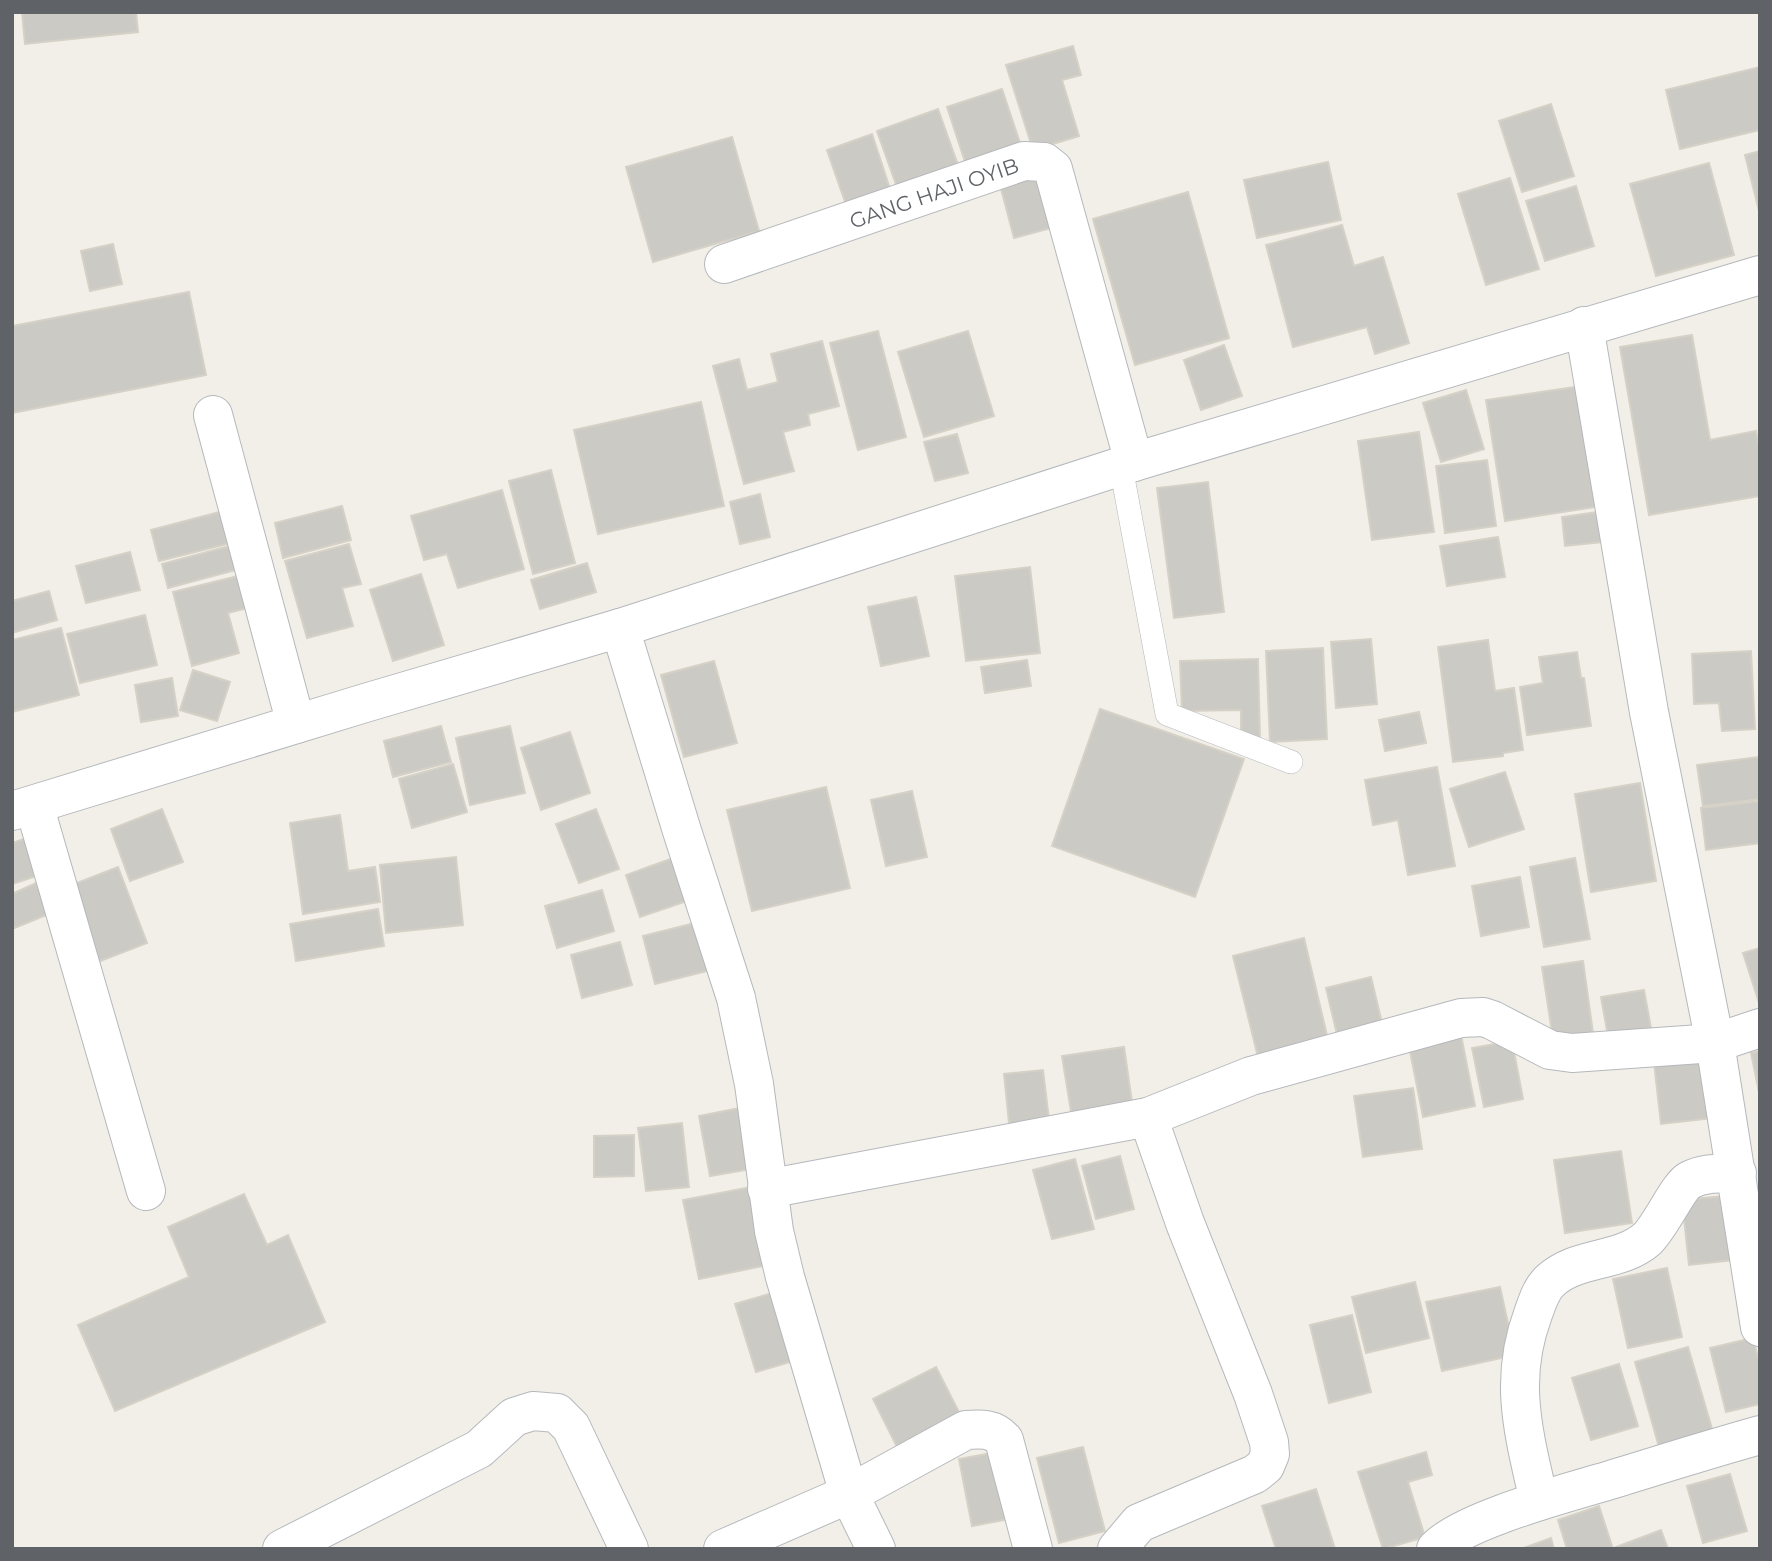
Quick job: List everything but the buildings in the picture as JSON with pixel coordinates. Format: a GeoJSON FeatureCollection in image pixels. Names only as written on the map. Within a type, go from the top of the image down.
{"type":"FeatureCollection","features":[{"type":"Feature","properties":{"kind":"street","name":"GANG HAJI OYIB"},"geometry":{"type":"LineString","coordinates":[[724,264],[1024,161],[1044,162],[1053,169],[1127,464]]}},
{"type":"Feature","properties":{"kind":"street"},"geometry":{"type":"LineString","coordinates":[[146,1191],[23,808],[620,628],[1127,464],[1760,275]]}},
{"type":"Feature","properties":{"kind":"street"},"geometry":{"type":"LineString","coordinates":[[1584,327],[1649,712],[1715,1042],[1760,1327]]}},
{"type":"Feature","properties":{"kind":"street"},"geometry":{"type":"LineString","coordinates":[[213,415],[296,724]]}},
{"type":"Feature","properties":{"kind":"street"},"geometry":{"type":"LineString","coordinates":[[620,628],[736,998],[754,1084],[767,1189],[785,1277],[849,1494],[876,1549]]}},
{"type":"Feature","properties":{"kind":"street"},"geometry":{"type":"LineString","coordinates":[[767,1189],[1148,1117],[1251,1076],[1461,1018],[1483,1017],[1492,1020],[1550,1050],[1562,1053],[1715,1042],[1760,1028]]}},
{"type":"Feature","properties":{"kind":"street"},"geometry":{"type":"LineString","coordinates":[[1116,1549],[1139,1523],[1255,1474],[1265,1466],[1270,1454],[1269,1442],[1253,1394],[1185,1223],[1148,1117]]}},
{"type":"Feature","properties":{"kind":"street"},"geometry":{"type":"LineString","coordinates":[[1539,1501],[1520,1405],[1518,1378],[1521,1352],[1539,1297],[1550,1281],[1570,1269],[1630,1251],[1646,1240],[1688,1181],[1707,1174],[1737,1173]]}},
{"type":"Feature","properties":{"kind":"street"},"geometry":{"type":"LineString","coordinates":[[282,1549],[479,1449],[514,1418],[533,1411],[557,1413],[571,1427],[629,1549]]}},
{"type":"Feature","properties":{"kind":"street"},"geometry":{"type":"LineString","coordinates":[[723,1549],[849,1494],[966,1430],[991,1430],[1003,1440],[1033,1549]]}},
{"type":"Feature","properties":{"kind":"street"},"geometry":{"type":"LineString","coordinates":[[1436,1549],[1444,1539],[1539,1501],[1760,1435]]}},
{"type":"Feature","properties":{"kind":"lane"},"geometry":{"type":"LineString","coordinates":[[1127,464],[1167,714],[1291,762]]}}]}
